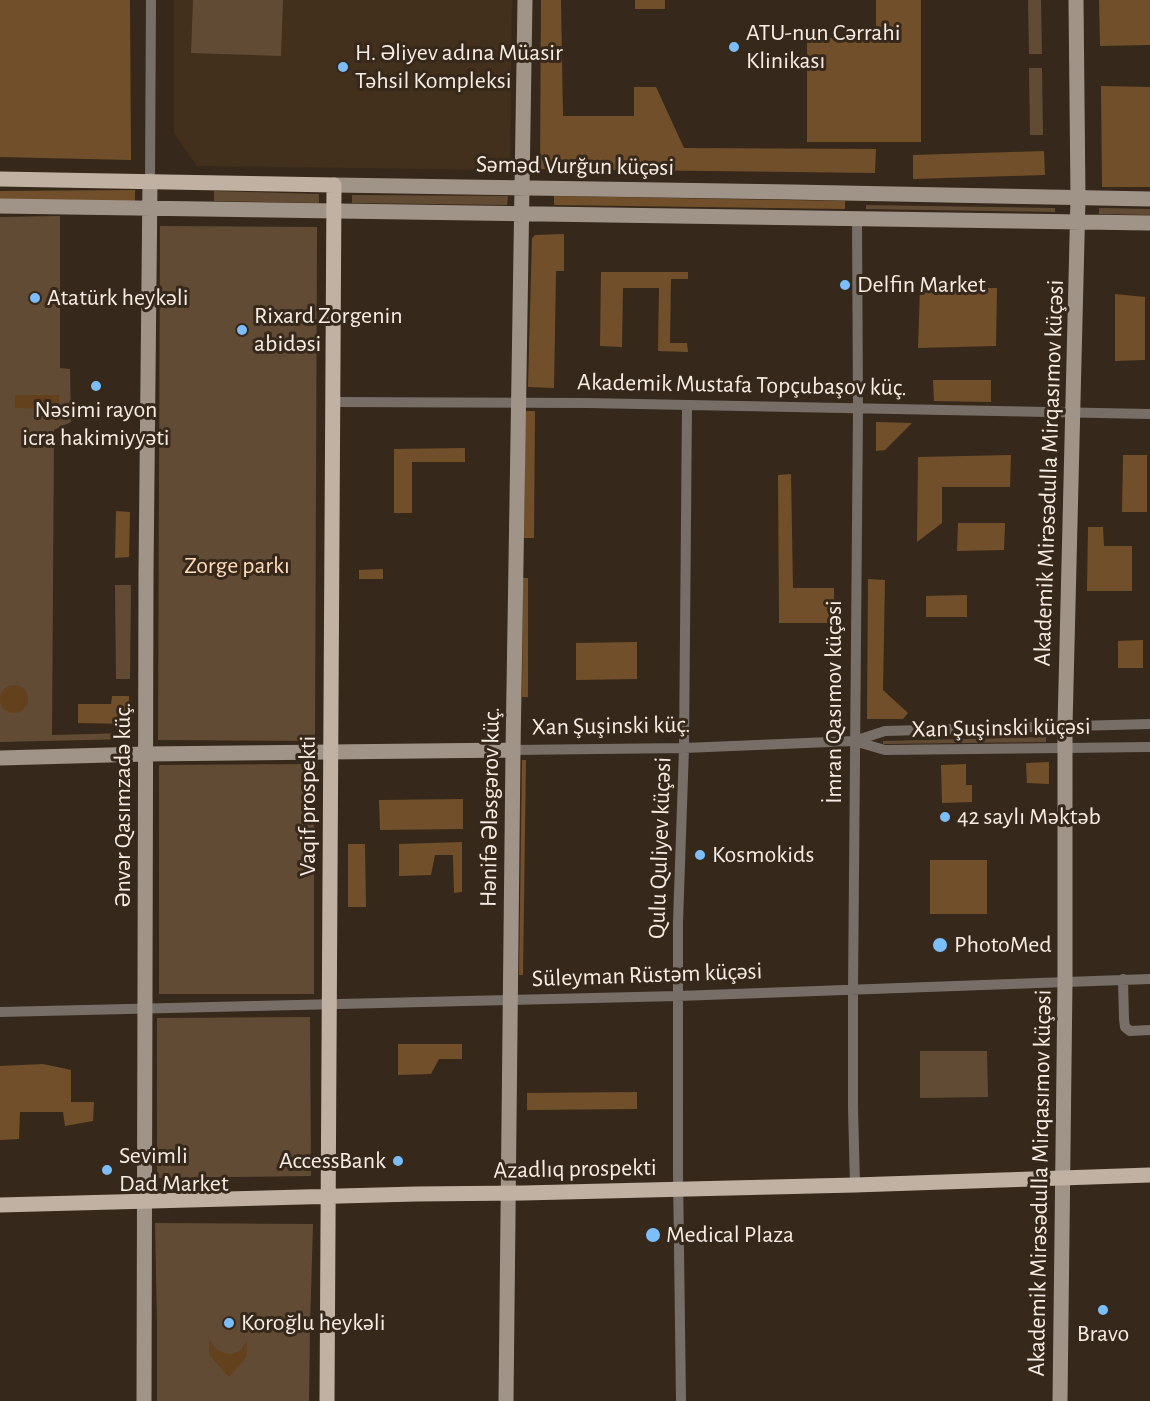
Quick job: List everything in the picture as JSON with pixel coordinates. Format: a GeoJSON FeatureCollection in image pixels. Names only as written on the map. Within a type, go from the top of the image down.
{"type":"FeatureCollection","features":[{"type":"Feature","properties":{"kind":"main road","name":"Səməd Vurğun küçəsi"},"geometry":{"type":"LineString","coordinates":[[0,179],[334,185]]}},
{"type":"Feature","properties":{"kind":"main road","name":"Vaqif prospekti"},"geometry":{"type":"LineString","coordinates":[[327,1401],[334,185]]}},
{"type":"Feature","properties":{"kind":"main road","name":"Azadlıq prospekti"},"geometry":{"type":"LineString","coordinates":[[0,1205],[416,1194],[679,1190],[1150,1175]]}},
{"type":"Feature","properties":{"kind":"street"},"geometry":{"type":"LineString","coordinates":[[150,181],[151,0]]}},
{"type":"Feature","properties":{"kind":"street"},"geometry":{"type":"LineString","coordinates":[[523,188],[525,0]]}},
{"type":"Feature","properties":{"kind":"street"},"geometry":{"type":"LineString","coordinates":[[1076,0],[1078,198]]}},
{"type":"Feature","properties":{"kind":"street","name":"Ənvər Qasımzadə küç."},"geometry":{"type":"LineString","coordinates":[[144,1401],[146,573],[150,181]]}},
{"type":"Feature","properties":{"kind":"street","name":"Səməd Vurğun küçəsi"},"geometry":{"type":"LineString","coordinates":[[334,185],[1150,200]]}},
{"type":"Feature","properties":{"kind":"street","name":"Hənifə Ələsgərov küç."},"geometry":{"type":"LineString","coordinates":[[506,1401],[513,750],[523,188]]}},
{"type":"Feature","properties":{"kind":"street"},"geometry":{"type":"LineString","coordinates":[[857,193],[857,219]]}},
{"type":"Feature","properties":{"kind":"street","name":"Akademik Mirəsədulla Mirqasımov küçəsi"},"geometry":{"type":"LineString","coordinates":[[1060,1401],[1065,981],[1065,726],[1078,198]]}},
{"type":"Feature","properties":{"kind":"street","name":"Səməd Vurğun küçəsi"},"geometry":{"type":"LineString","coordinates":[[0,206],[1150,223]]}},
{"type":"Feature","properties":{"kind":"street","name":"İmran Qasımov küçəsi"},"geometry":{"type":"LineString","coordinates":[[855,1185],[853,989],[858,409],[857,219]]}},
{"type":"Feature","properties":{"kind":"street","name":"Akademik Mustafa Topçubaşov küç."},"geometry":{"type":"LineString","coordinates":[[333,402],[518,402],[1150,414]]}},
{"type":"Feature","properties":{"kind":"street","name":"Qulu Quliyev küçəsi"},"geometry":{"type":"LineString","coordinates":[[681,1401],[678,922],[684,748],[687,405]]}},
{"type":"Feature","properties":{"kind":"street","name":"Xan Şuşinski küç."},"geometry":{"type":"LineString","coordinates":[[0,758],[146,754],[684,748],[854,741],[885,731],[1150,724]]}},
{"type":"Feature","properties":{"kind":"street","name":"Xan Şuşinski küçəsi"},"geometry":{"type":"LineString","coordinates":[[854,741],[885,750],[1150,747]]}},
{"type":"Feature","properties":{"kind":"street","name":"Süleyman Rüstəm küçəsi"},"geometry":{"type":"LineString","coordinates":[[0,1012],[678,996],[1150,979]]}},
{"type":"Feature","properties":{"kind":"street"},"geometry":{"type":"LineString","coordinates":[[1123,980],[1125,1027],[1130,1031],[1150,1030]]}},
{"type":"Feature","properties":{"kind":"shaded area"},"geometry":{"type":"Polygon","coordinates":[[[0,0],[130,0],[131,160],[0,157],[0,0]]]}},
{"type":"Feature","properties":{"kind":"shaded area","name":"H. Əliyev adına Müasir Təhsil Kompleksi"},"geometry":{"type":"Polygon","coordinates":[[[174,0],[512,0],[510,170],[197,166],[174,133],[174,0]]]}},
{"type":"Feature","properties":{"kind":"shaded area"},"geometry":{"type":"Polygon","coordinates":[[[541,0],[561,0],[563,116],[634,116],[634,87],[656,87],[684,148],[876,149],[875,173],[540,169],[541,0]]]}},
{"type":"Feature","properties":{"kind":"shaded area"},"geometry":{"type":"Polygon","coordinates":[[[635,0],[665,0],[665,9],[635,9],[635,0]]]}},
{"type":"Feature","properties":{"kind":"shaded area"},"geometry":{"type":"Polygon","coordinates":[[[876,0],[921,0],[921,142],[807,142],[807,38],[876,38],[876,0]]]}},
{"type":"Feature","properties":{"kind":"shaded area"},"geometry":{"type":"Polygon","coordinates":[[[1099,0],[1150,0],[1150,45],[1100,46],[1099,0]]]}},
{"type":"Feature","properties":{"kind":"shaded area"},"geometry":{"type":"Polygon","coordinates":[[[1101,86],[1150,87],[1150,187],[1102,187],[1101,86]]]}},
{"type":"Feature","properties":{"kind":"shaded area"},"geometry":{"type":"Polygon","coordinates":[[[1044,151],[1045,175],[913,179],[913,155],[1044,151]]]}},
{"type":"Feature","properties":{"kind":"shaded area"},"geometry":{"type":"Polygon","coordinates":[[[135,190],[135,201],[0,201],[0,191],[135,190]]]}},
{"type":"Feature","properties":{"kind":"shaded area"},"geometry":{"type":"Polygon","coordinates":[[[554,196],[845,201],[845,209],[554,205],[554,196]]]}},
{"type":"Feature","properties":{"kind":"shaded area"},"geometry":{"type":"Polygon","coordinates":[[[564,234],[564,271],[556,271],[554,388],[528,387],[532,238],[535,235],[564,234]]]}},
{"type":"Feature","properties":{"kind":"shaded area"},"geometry":{"type":"Polygon","coordinates":[[[601,272],[688,272],[688,279],[671,279],[670,343],[687,343],[688,352],[658,351],[659,288],[623,288],[622,347],[600,346],[601,272]]]}},
{"type":"Feature","properties":{"kind":"shaded area"},"geometry":{"type":"Polygon","coordinates":[[[920,288],[997,288],[996,346],[918,348],[920,288]]]}},
{"type":"Feature","properties":{"kind":"shaded area"},"geometry":{"type":"Polygon","coordinates":[[[1115,294],[1145,297],[1145,360],[1115,361],[1115,294]]]}},
{"type":"Feature","properties":{"kind":"shaded area"},"geometry":{"type":"Polygon","coordinates":[[[933,380],[991,380],[991,402],[934,401],[933,380]]]}},
{"type":"Feature","properties":{"kind":"shaded area"},"geometry":{"type":"Polygon","coordinates":[[[15,395],[59,395],[59,409],[15,408],[15,395]]]}},
{"type":"Feature","properties":{"kind":"shaded area"},"geometry":{"type":"Polygon","coordinates":[[[525,411],[535,411],[534,538],[524,538],[525,411]]]}},
{"type":"Feature","properties":{"kind":"shaded area"},"geometry":{"type":"Polygon","coordinates":[[[876,422],[912,423],[885,450],[876,451],[876,422]]]}},
{"type":"Feature","properties":{"kind":"shaded area"},"geometry":{"type":"Polygon","coordinates":[[[465,448],[465,462],[412,462],[412,513],[394,513],[394,449],[465,448]]]}},
{"type":"Feature","properties":{"kind":"shaded area"},"geometry":{"type":"Polygon","coordinates":[[[1011,455],[1010,487],[942,487],[942,523],[917,542],[918,457],[1011,455]]]}},
{"type":"Feature","properties":{"kind":"shaded area"},"geometry":{"type":"Polygon","coordinates":[[[1123,455],[1147,455],[1147,512],[1122,512],[1123,455]]]}},
{"type":"Feature","properties":{"kind":"shaded area"},"geometry":{"type":"Polygon","coordinates":[[[791,474],[793,588],[834,588],[834,623],[779,623],[778,475],[791,474]]]}},
{"type":"Feature","properties":{"kind":"shaded area"},"geometry":{"type":"Polygon","coordinates":[[[116,511],[130,512],[129,557],[115,558],[116,511]]]}},
{"type":"Feature","properties":{"kind":"shaded area"},"geometry":{"type":"Polygon","coordinates":[[[958,523],[1005,523],[1004,550],[957,551],[958,523]]]}},
{"type":"Feature","properties":{"kind":"shaded area"},"geometry":{"type":"Polygon","coordinates":[[[1088,527],[1103,527],[1104,546],[1132,546],[1132,591],[1087,591],[1088,527]]]}},
{"type":"Feature","properties":{"kind":"shaded area"},"geometry":{"type":"Polygon","coordinates":[[[383,569],[383,579],[359,579],[359,570],[383,569]]]}},
{"type":"Feature","properties":{"kind":"shaded area"},"geometry":{"type":"Polygon","coordinates":[[[523,578],[528,578],[528,697],[522,697],[523,578]]]}},
{"type":"Feature","properties":{"kind":"shaded area"},"geometry":{"type":"Polygon","coordinates":[[[868,579],[885,580],[883,690],[908,713],[903,719],[867,719],[868,579]]]}},
{"type":"Feature","properties":{"kind":"shaded area"},"geometry":{"type":"Polygon","coordinates":[[[967,595],[967,617],[926,617],[926,596],[967,595]]]}},
{"type":"Feature","properties":{"kind":"shaded area"},"geometry":{"type":"Polygon","coordinates":[[[1143,640],[1143,668],[1118,668],[1118,641],[1143,640]]]}},
{"type":"Feature","properties":{"kind":"shaded area"},"geometry":{"type":"Polygon","coordinates":[[[637,642],[637,679],[576,680],[576,643],[637,642]]]}},
{"type":"Feature","properties":{"kind":"shaded area"},"geometry":{"type":"Polygon","coordinates":[[[14,685],[24,689],[28,699],[24,709],[14,713],[4,709],[0,699],[4,689],[14,685]]]}},
{"type":"Feature","properties":{"kind":"shaded area"},"geometry":{"type":"Polygon","coordinates":[[[112,696],[129,696],[130,724],[78,723],[78,704],[111,704],[112,696]]]}},
{"type":"Feature","properties":{"kind":"shaded area"},"geometry":{"type":"Polygon","coordinates":[[[522,760],[526,760],[523,975],[519,975],[522,760]]]}},
{"type":"Feature","properties":{"kind":"shaded area"},"geometry":{"type":"Polygon","coordinates":[[[1049,762],[1049,784],[1027,783],[1026,763],[1049,762]]]}},
{"type":"Feature","properties":{"kind":"shaded area"},"geometry":{"type":"Polygon","coordinates":[[[966,764],[966,785],[972,785],[972,802],[942,803],[941,765],[966,764]]]}},
{"type":"Feature","properties":{"kind":"shaded area"},"geometry":{"type":"Polygon","coordinates":[[[463,799],[463,829],[380,830],[379,800],[463,799]]]}},
{"type":"Feature","properties":{"kind":"shaded area"},"geometry":{"type":"Polygon","coordinates":[[[462,842],[462,892],[454,893],[453,855],[435,855],[431,875],[399,876],[399,844],[462,842]]]}},
{"type":"Feature","properties":{"kind":"shaded area"},"geometry":{"type":"Polygon","coordinates":[[[348,844],[365,844],[366,907],[348,907],[348,844]]]}},
{"type":"Feature","properties":{"kind":"shaded area"},"geometry":{"type":"Polygon","coordinates":[[[930,860],[987,860],[987,914],[930,914],[930,860]]]}},
{"type":"Feature","properties":{"kind":"shaded area"},"geometry":{"type":"Polygon","coordinates":[[[398,1044],[462,1044],[462,1059],[439,1059],[431,1074],[398,1075],[398,1044]]]}},
{"type":"Feature","properties":{"kind":"shaded area"},"geometry":{"type":"Polygon","coordinates":[[[43,1064],[71,1070],[71,1102],[94,1102],[93,1121],[65,1126],[63,1112],[20,1112],[19,1139],[0,1140],[0,1066],[43,1064]]]}},
{"type":"Feature","properties":{"kind":"shaded area"},"geometry":{"type":"Polygon","coordinates":[[[637,1092],[637,1109],[527,1110],[527,1093],[637,1092]]]}},
{"type":"Feature","properties":{"kind":"shaded area"},"geometry":{"type":"Polygon","coordinates":[[[209,1339],[216,1349],[232,1354],[241,1350],[247,1341],[247,1356],[229,1377],[209,1355],[209,1339]]]}},
{"type":"Feature","properties":{"kind":"green space"},"geometry":{"type":"Polygon","coordinates":[[[193,0],[283,0],[281,56],[191,53],[193,0]]]}},
{"type":"Feature","properties":{"kind":"green space"},"geometry":{"type":"Polygon","coordinates":[[[1028,0],[1041,0],[1042,54],[1029,54],[1028,0]]]}},
{"type":"Feature","properties":{"kind":"green space"},"geometry":{"type":"Polygon","coordinates":[[[1029,68],[1042,68],[1043,135],[1030,135],[1029,68]]]}},
{"type":"Feature","properties":{"kind":"green space"},"geometry":{"type":"Polygon","coordinates":[[[214,191],[319,194],[319,203],[214,201],[214,191]]]}},
{"type":"Feature","properties":{"kind":"green space"},"geometry":{"type":"Polygon","coordinates":[[[352,195],[508,196],[507,205],[352,203],[352,195]]]}},
{"type":"Feature","properties":{"kind":"green space"},"geometry":{"type":"Polygon","coordinates":[[[866,205],[1055,208],[1055,212],[866,209],[866,205]]]}},
{"type":"Feature","properties":{"kind":"green space"},"geometry":{"type":"Polygon","coordinates":[[[1099,208],[1150,209],[1150,215],[1099,214],[1099,208]]]}},
{"type":"Feature","properties":{"kind":"green space"},"geometry":{"type":"Polygon","coordinates":[[[60,216],[60,368],[70,369],[71,422],[54,430],[52,735],[130,733],[130,739],[0,742],[0,217],[60,216]]]}},
{"type":"Feature","properties":{"kind":"green space","name":"Zorge parkı"},"geometry":{"type":"Polygon","coordinates":[[[160,226],[317,227],[315,741],[158,740],[160,226]]]}},
{"type":"Feature","properties":{"kind":"green space"},"geometry":{"type":"Polygon","coordinates":[[[115,585],[131,585],[130,679],[116,679],[115,585]]]}},
{"type":"Feature","properties":{"kind":"green space"},"geometry":{"type":"Polygon","coordinates":[[[1046,737],[1046,742],[883,744],[883,741],[1046,737]]]}},
{"type":"Feature","properties":{"kind":"green space"},"geometry":{"type":"Polygon","coordinates":[[[314,764],[314,994],[159,994],[159,765],[314,764]]]}},
{"type":"Feature","properties":{"kind":"green space"},"geometry":{"type":"Polygon","coordinates":[[[310,1017],[311,1176],[157,1178],[157,1018],[310,1017]]]}},
{"type":"Feature","properties":{"kind":"green space"},"geometry":{"type":"Polygon","coordinates":[[[920,1051],[987,1051],[988,1097],[920,1098],[920,1051]]]}},
{"type":"Feature","properties":{"kind":"green space"},"geometry":{"type":"Polygon","coordinates":[[[155,1223],[313,1224],[309,1401],[157,1401],[155,1223]]]}},
{"type":"Feature","properties":{"kind":"place","name":"ATU-nun Cərrahi Klinikası"},"geometry":{"type":"Point","coordinates":[734,47]}},
{"type":"Feature","properties":{"kind":"place","name":"H. Əliyev adına Müasir Təhsil Kompleksi"},"geometry":{"type":"Point","coordinates":[343,67]}},
{"type":"Feature","properties":{"kind":"place","name":"Delfin Market"},"geometry":{"type":"Point","coordinates":[845,285]}},
{"type":"Feature","properties":{"kind":"place","name":"Atatürk heykəli"},"geometry":{"type":"Point","coordinates":[35,298]}},
{"type":"Feature","properties":{"kind":"place","name":"Rixard Zorgenin abidəsi"},"geometry":{"type":"Point","coordinates":[242,330]}},
{"type":"Feature","properties":{"kind":"place","name":"Nəsimi rayon icra hakimiyyəti"},"geometry":{"type":"Point","coordinates":[96,386]}},
{"type":"Feature","properties":{"kind":"place","name":"42 saylı Məktəb"},"geometry":{"type":"Point","coordinates":[945,817]}},
{"type":"Feature","properties":{"kind":"place","name":"Kosmokids"},"geometry":{"type":"Point","coordinates":[700,855]}},
{"type":"Feature","properties":{"kind":"place","name":"PhotoMed"},"geometry":{"type":"Point","coordinates":[940,945]}},
{"type":"Feature","properties":{"kind":"place","name":"AccessBank"},"geometry":{"type":"Point","coordinates":[398,1161]}},
{"type":"Feature","properties":{"kind":"place","name":"Sevimli Dad Market"},"geometry":{"type":"Point","coordinates":[107,1170]}},
{"type":"Feature","properties":{"kind":"place","name":"Medical Plaza"},"geometry":{"type":"Point","coordinates":[653,1235]}},
{"type":"Feature","properties":{"kind":"place","name":"Bravo"},"geometry":{"type":"Point","coordinates":[1103,1310]}},
{"type":"Feature","properties":{"kind":"place","name":"Koroğlu heykəli"},"geometry":{"type":"Point","coordinates":[229,1323]}}]}
